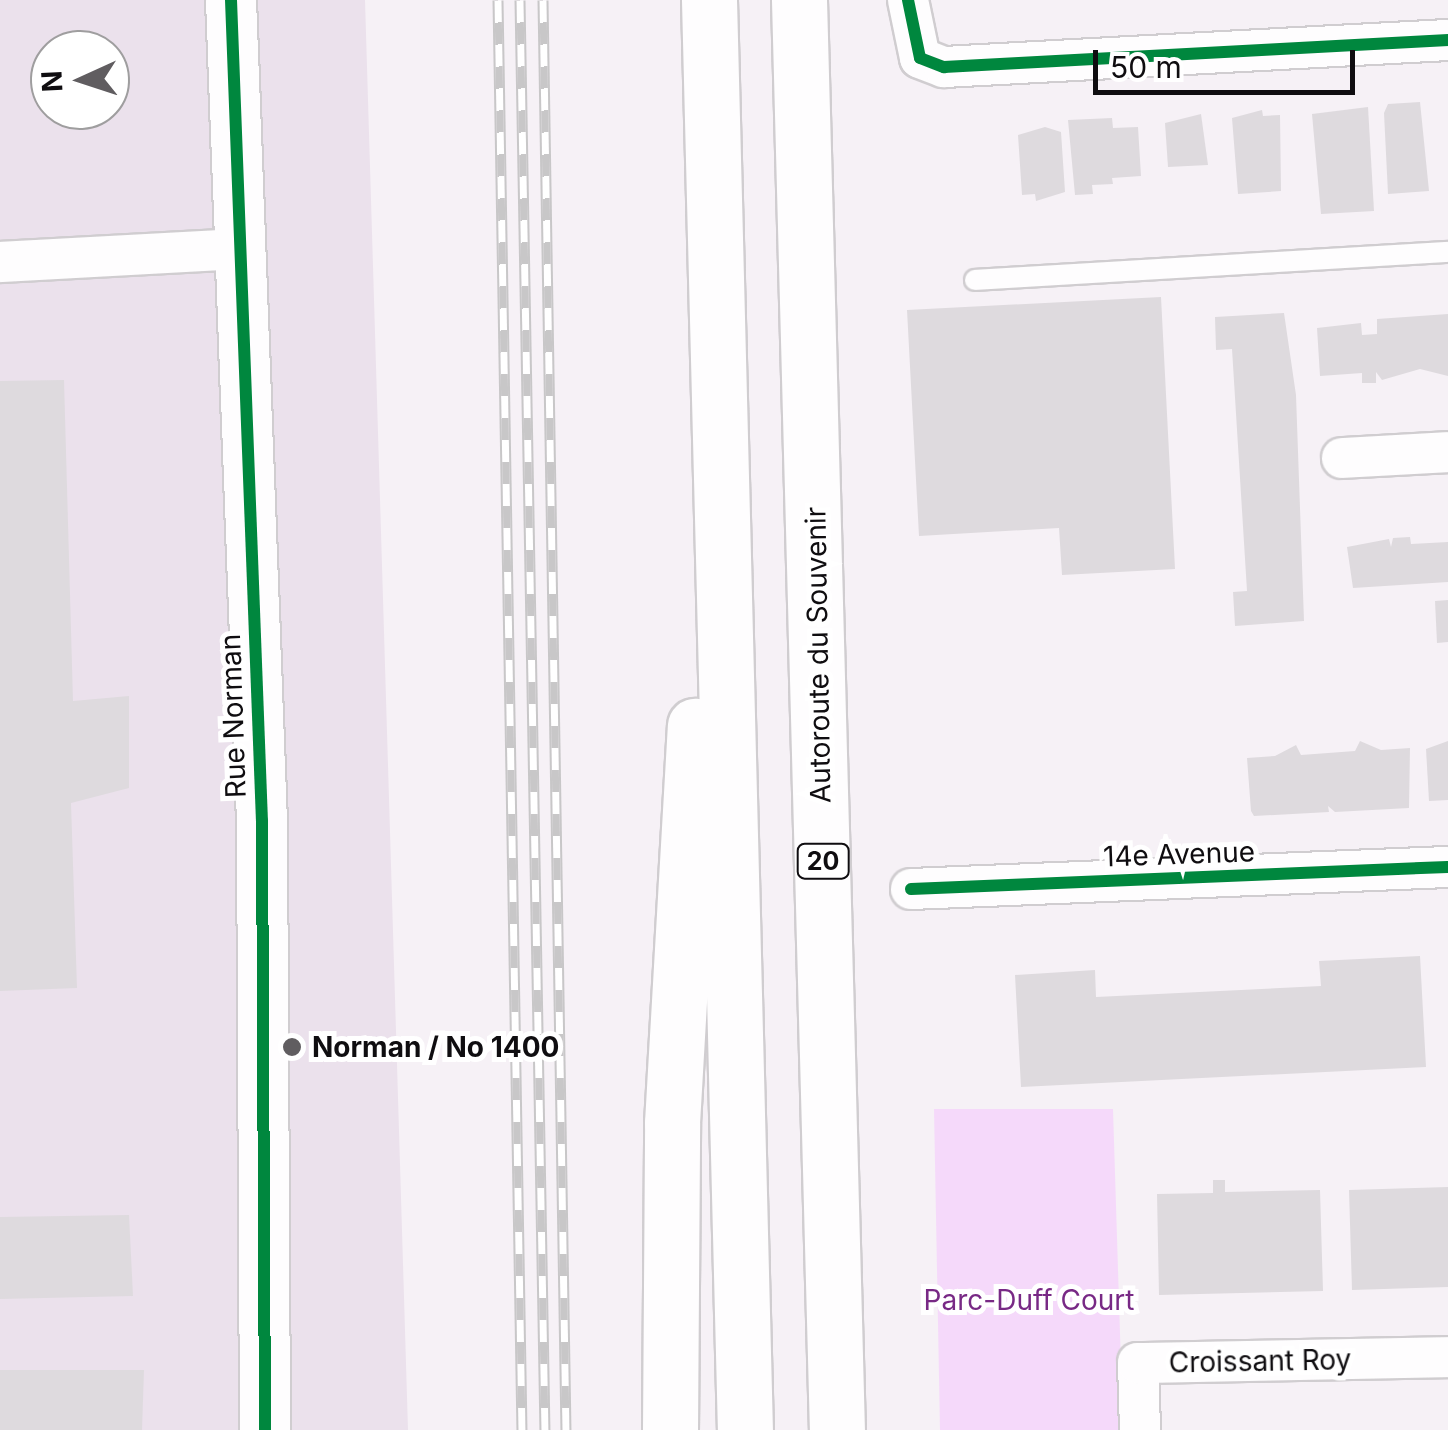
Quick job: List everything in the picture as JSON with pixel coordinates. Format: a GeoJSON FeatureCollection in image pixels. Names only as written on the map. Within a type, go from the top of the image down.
{"type":"FeatureCollection","features":[{"type":"Feature","properties":{"kind":"highway"},"geometry":{"type":"LineString","coordinates":[[709,0],[745,1430]]}},
{"type":"Feature","properties":{"kind":"highway","name":"Autoroute du Souvenir"},"geometry":{"type":"LineString","coordinates":[[799,0],[837,1430]]}},
{"type":"Feature","properties":{"kind":"highway"},"geometry":{"type":"LineString","coordinates":[[670,1430],[672,1123],[717,328]]}},
{"type":"Feature","properties":{"kind":"street","name":"Rue Norman"},"geometry":{"type":"LineString","coordinates":[[231,0],[243,248],[262,856],[265,1430]]}},
{"type":"Feature","properties":{"kind":"street"},"geometry":{"type":"LineString","coordinates":[[908,0],[920,58],[944,67],[1448,40]]}},
{"type":"Feature","properties":{"kind":"street"},"geometry":{"type":"LineString","coordinates":[[0,262],[243,248]]}},
{"type":"Feature","properties":{"kind":"street"},"geometry":{"type":"LineString","coordinates":[[1342,458],[1448,452]]}},
{"type":"Feature","properties":{"kind":"street","name":"14e Avenue"},"geometry":{"type":"LineString","coordinates":[[911,889],[1448,868]]}},
{"type":"Feature","properties":{"kind":"street","name":"Croissant Roy"},"geometry":{"type":"LineString","coordinates":[[1140,1430],[1138,1364],[1448,1357]]}},
{"type":"Feature","properties":{"kind":"lane"},"geometry":{"type":"LineString","coordinates":[[975,280],[1448,252]]}},
{"type":"Feature","properties":{"kind":"shaded area"},"geometry":{"type":"Polygon","coordinates":[[[0,0],[365,0],[408,1430],[0,1430],[0,0]]]}},
{"type":"Feature","properties":{"kind":"green space","name":"Parc-Duff Court"},"geometry":{"type":"Polygon","coordinates":[[[934,1109],[1113,1109],[1123,1430],[940,1430],[934,1109]]]}},
{"type":"Feature","properties":{"kind":"building"},"geometry":{"type":"Polygon","coordinates":[[[1420,102],[1429,191],[1388,194],[1384,113],[1388,104],[1420,102]]]}},
{"type":"Feature","properties":{"kind":"building"},"geometry":{"type":"Polygon","coordinates":[[[1368,107],[1374,211],[1321,214],[1312,114],[1368,107]]]}},
{"type":"Feature","properties":{"kind":"building"},"geometry":{"type":"Polygon","coordinates":[[[1262,110],[1263,116],[1280,115],[1281,191],[1238,194],[1232,118],[1262,110]]]}},
{"type":"Feature","properties":{"kind":"building"},"geometry":{"type":"Polygon","coordinates":[[[1201,114],[1208,165],[1168,167],[1165,123],[1201,114]]]}},
{"type":"Feature","properties":{"kind":"building"},"geometry":{"type":"Polygon","coordinates":[[[1112,118],[1113,128],[1138,127],[1141,176],[1112,178],[1113,184],[1092,185],[1093,194],[1075,195],[1068,120],[1112,118]]]}},
{"type":"Feature","properties":{"kind":"building"},"geometry":{"type":"Polygon","coordinates":[[[1045,127],[1061,132],[1065,192],[1036,201],[1035,194],[1022,195],[1018,135],[1045,127]]]}},
{"type":"Feature","properties":{"kind":"building"},"geometry":{"type":"Polygon","coordinates":[[[1161,297],[1175,569],[1062,575],[1059,528],[919,536],[907,310],[1161,297]]]}},
{"type":"Feature","properties":{"kind":"building"},"geometry":{"type":"Polygon","coordinates":[[[1284,313],[1296,395],[1304,621],[1235,626],[1233,592],[1247,591],[1232,349],[1216,350],[1215,317],[1284,313]]]}},
{"type":"Feature","properties":{"kind":"building"},"geometry":{"type":"Polygon","coordinates":[[[1448,314],[1448,376],[1420,369],[1382,380],[1376,372],[1376,383],[1362,383],[1362,373],[1320,376],[1317,328],[1361,323],[1362,335],[1377,334],[1377,319],[1448,314]]]}},
{"type":"Feature","properties":{"kind":"building"},"geometry":{"type":"Polygon","coordinates":[[[64,380],[73,701],[129,696],[129,788],[71,803],[77,988],[0,991],[0,381],[64,380]]]}},
{"type":"Feature","properties":{"kind":"building"},"geometry":{"type":"Polygon","coordinates":[[[1410,537],[1411,544],[1448,542],[1448,582],[1353,588],[1347,547],[1389,539],[1391,547],[1393,538],[1410,537]]]}},
{"type":"Feature","properties":{"kind":"building"},"geometry":{"type":"Polygon","coordinates":[[[1448,600],[1448,642],[1437,643],[1435,601],[1448,600]]]}},
{"type":"Feature","properties":{"kind":"building"},"geometry":{"type":"Polygon","coordinates":[[[1360,741],[1381,750],[1410,748],[1409,808],[1335,812],[1328,806],[1329,812],[1254,816],[1247,758],[1275,756],[1296,745],[1301,755],[1355,751],[1360,741]]]}},
{"type":"Feature","properties":{"kind":"building"},"geometry":{"type":"Polygon","coordinates":[[[1448,741],[1448,800],[1429,801],[1426,749],[1448,741]]]}},
{"type":"Feature","properties":{"kind":"building"},"geometry":{"type":"Polygon","coordinates":[[[1420,956],[1426,1067],[1021,1087],[1015,975],[1095,970],[1096,997],[1321,986],[1319,961],[1420,956]]]}},
{"type":"Feature","properties":{"kind":"building"},"geometry":{"type":"Polygon","coordinates":[[[1213,1180],[1225,1180],[1225,1192],[1320,1190],[1323,1291],[1159,1295],[1157,1194],[1213,1193],[1213,1180]]]}},
{"type":"Feature","properties":{"kind":"building"},"geometry":{"type":"Polygon","coordinates":[[[1448,1187],[1448,1287],[1352,1290],[1349,1190],[1448,1187]]]}},
{"type":"Feature","properties":{"kind":"building"},"geometry":{"type":"Polygon","coordinates":[[[129,1215],[133,1296],[0,1299],[0,1217],[129,1215]]]}},
{"type":"Feature","properties":{"kind":"building"},"geometry":{"type":"Polygon","coordinates":[[[0,1370],[144,1370],[142,1430],[0,1430],[0,1370]]]}},
{"type":"Feature","properties":{"kind":"railway"},"geometry":{"type":"LineString","coordinates":[[498,0],[522,1430]]}},
{"type":"Feature","properties":{"kind":"railway"},"geometry":{"type":"LineString","coordinates":[[520,0],[545,1430]]}},
{"type":"Feature","properties":{"kind":"railway"},"geometry":{"type":"LineString","coordinates":[[543,0],[566,1430]]}},
{"type":"Feature","properties":{"kind":"cycle path"},"geometry":{"type":"LineString","coordinates":[[231,0],[262,821],[265,1430]]}},
{"type":"Feature","properties":{"kind":"cycle path"},"geometry":{"type":"LineString","coordinates":[[908,0],[920,58],[944,67],[1448,40]]}},
{"type":"Feature","properties":{"kind":"cycle path"},"geometry":{"type":"LineString","coordinates":[[911,889],[1448,867]]}},
{"type":"Feature","properties":{"kind":"place","name":"Norman / No 1400"},"geometry":{"type":"Point","coordinates":[292,1047]}}]}
